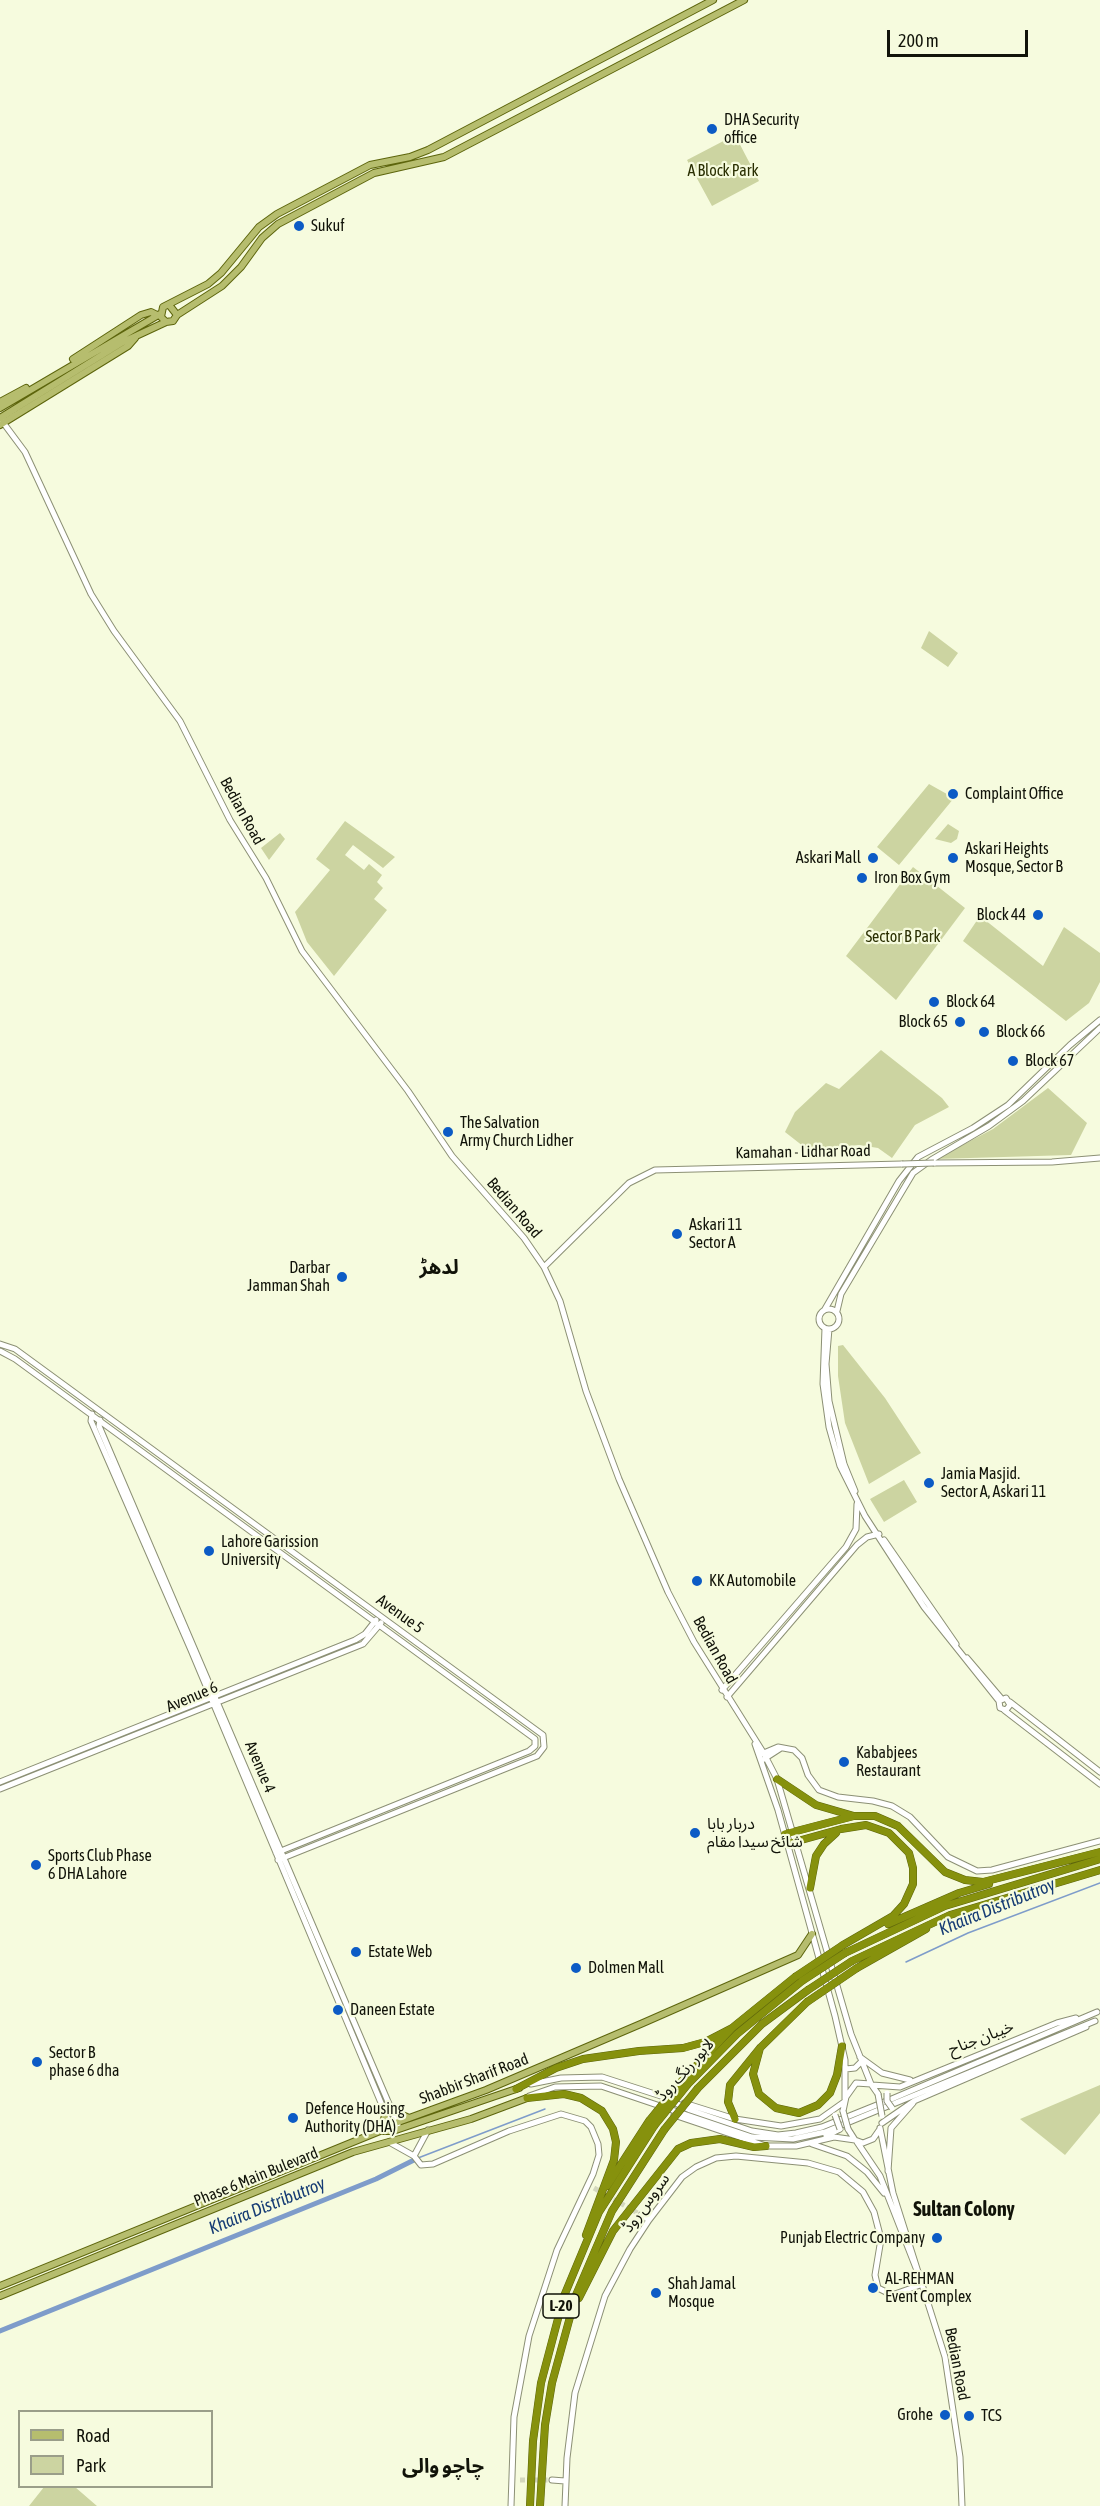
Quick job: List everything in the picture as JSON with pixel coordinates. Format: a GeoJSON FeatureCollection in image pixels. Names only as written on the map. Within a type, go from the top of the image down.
{"type":"FeatureCollection","features":[{"type":"Feature","properties":{"kind":"highway"},"geometry":{"type":"LineString","coordinates":[[777,1779],[816,1806],[854,1816],[875,1816],[898,1826],[945,1872],[974,1882],[999,1880]]}},
{"type":"Feature","properties":{"kind":"highway"},"geometry":{"type":"LineString","coordinates":[[785,1834],[854,1816]]}},
{"type":"Feature","properties":{"kind":"highway"},"geometry":{"type":"LineString","coordinates":[[602,2192],[679,2084],[732,2028],[795,1977],[844,1949],[893,1916],[904,1904],[913,1884],[911,1860],[898,1838],[881,1828],[866,1825],[841,1829],[787,1844]]}},
{"type":"Feature","properties":{"kind":"highway"},"geometry":{"type":"LineString","coordinates":[[810,1888],[816,1856],[824,1844],[841,1829]]}},
{"type":"Feature","properties":{"kind":"highway"},"geometry":{"type":"LineString","coordinates":[[868,1931],[959,1893],[1100,1852]]}},
{"type":"Feature","properties":{"kind":"highway","name":"لاہور رنگ روڈ"},"geometry":{"type":"LineString","coordinates":[[530,2506],[533,2441],[547,2352],[564,2296],[584,2243],[599,2212],[652,2124],[687,2084],[737,2034],[844,1949],[945,1906],[1100,1859]]}},
{"type":"Feature","properties":{"kind":"highway","name":"لاہور رنگ روڈ"},"geometry":{"type":"LineString","coordinates":[[540,2506],[544,2425],[570,2314],[612,2211],[664,2130],[698,2088],[762,2024],[852,1961],[940,1919],[1100,1870]]}},
{"type":"Feature","properties":{"kind":"highway"},"geometry":{"type":"LineString","coordinates":[[735,2119],[729,2106],[729,2088],[760,2048],[807,2002],[857,1968],[940,1919]]}},
{"type":"Feature","properties":{"kind":"highway"},"geometry":{"type":"LineString","coordinates":[[516,2089],[556,2068],[595,2055],[683,2048],[705,2042],[732,2028]]}},
{"type":"Feature","properties":{"kind":"highway"},"geometry":{"type":"LineString","coordinates":[[760,2048],[753,2074],[759,2094],[776,2108],[799,2113],[818,2105],[830,2093],[837,2075],[842,2046]]}},
{"type":"Feature","properties":{"kind":"highway"},"geometry":{"type":"LineString","coordinates":[[531,2084],[551,2074],[610,2054]]}},
{"type":"Feature","properties":{"kind":"highway"},"geometry":{"type":"LineString","coordinates":[[527,2098],[548,2094],[572,2096],[594,2106],[606,2117],[613,2129],[616,2148],[612,2167],[587,2227],[584,2243]]}},
{"type":"Feature","properties":{"kind":"highway"},"geometry":{"type":"LineString","coordinates":[[570,2314],[599,2255],[630,2208],[673,2154],[684,2146],[698,2141],[720,2139],[754,2147],[766,2146]]}},
{"type":"Feature","properties":{"kind":"main road"},"geometry":{"type":"LineString","coordinates":[[0,408],[159,314],[163,307],[170,306],[208,284],[241,251],[265,222],[370,165],[410,157],[429,150],[713,0]]}},
{"type":"Feature","properties":{"kind":"main road"},"geometry":{"type":"LineString","coordinates":[[2,422],[137,335],[173,321],[177,315],[222,286],[274,226],[375,173],[444,157],[744,0]]}},
{"type":"Feature","properties":{"kind":"main road"},"geometry":{"type":"LineString","coordinates":[[241,251],[248,249],[251,253]]}},
{"type":"Feature","properties":{"kind":"main road"},"geometry":{"type":"LineString","coordinates":[[170,306],[177,315]]}},
{"type":"Feature","properties":{"kind":"main road"},"geometry":{"type":"LineString","coordinates":[[0,402],[141,315],[151,312],[159,314],[166,322]]}},
{"type":"Feature","properties":{"kind":"main road","name":"Bedian Road"},"geometry":{"type":"LineString","coordinates":[[2,422],[25,452],[91,594],[114,631],[180,721],[230,820],[266,878],[302,951],[408,1091],[452,1156],[524,1239],[544,1267],[560,1301],[586,1391],[633,1515],[668,1592],[722,1690],[777,1779],[795,1832],[859,2059],[872,2084]]}},
{"type":"Feature","properties":{"kind":"main road"},"geometry":{"type":"LineString","coordinates":[[827,1328],[839,1322],[837,1311],[841,1294],[913,1173],[998,1120],[1028,1098],[1070,1045],[1100,1020]]}},
{"type":"Feature","properties":{"kind":"main road"},"geometry":{"type":"LineString","coordinates":[[867,1516],[844,1464],[833,1426],[826,1364],[827,1328],[819,1318],[899,1181],[918,1157],[991,1118],[1040,1081],[1100,1028]]}},
{"type":"Feature","properties":{"kind":"main road","name":"Kamahan - Lidhar Road"},"geometry":{"type":"LineString","coordinates":[[544,1267],[606,1203],[629,1183],[649,1172],[685,1168],[1052,1162],[1100,1158]]}},
{"type":"Feature","properties":{"kind":"main road"},"geometry":{"type":"LineString","coordinates":[[825,1309],[837,1311]]}},
{"type":"Feature","properties":{"kind":"main road"},"geometry":{"type":"LineString","coordinates":[[827,1328],[823,1384],[829,1427],[840,1466],[857,1502],[938,1626],[1000,1700],[999,1706],[1100,1784]]}},
{"type":"Feature","properties":{"kind":"main road","name":"Avenue 5"},"geometry":{"type":"LineString","coordinates":[[0,1344],[12,1348],[54,1378],[93,1413]]}},
{"type":"Feature","properties":{"kind":"main road","name":"Avenue 5"},"geometry":{"type":"LineString","coordinates":[[0,1351],[101,1418],[382,1617],[539,1732],[544,1739],[544,1748],[532,1758],[281,1859]]}},
{"type":"Feature","properties":{"kind":"main road"},"geometry":{"type":"LineString","coordinates":[[49,1384],[54,1378]]}},
{"type":"Feature","properties":{"kind":"main road","name":"Avenue 4"},"geometry":{"type":"LineString","coordinates":[[93,1413],[395,2127]]}},
{"type":"Feature","properties":{"kind":"main road","name":"Avenue 5"},"geometry":{"type":"LineString","coordinates":[[101,1418],[532,1736],[535,1746],[527,1752],[278,1852]]}},
{"type":"Feature","properties":{"kind":"main road","name":"Avenue 4"},"geometry":{"type":"LineString","coordinates":[[101,1418],[206,1684]]}},
{"type":"Feature","properties":{"kind":"main road"},"geometry":{"type":"LineString","coordinates":[[727,1697],[807,1606],[849,1549],[858,1517],[857,1502]]}},
{"type":"Feature","properties":{"kind":"main road"},"geometry":{"type":"LineString","coordinates":[[858,1517],[867,1516]]}},
{"type":"Feature","properties":{"kind":"main road"},"geometry":{"type":"LineString","coordinates":[[722,1690],[800,1600],[849,1549],[864,1539],[879,1534]]}},
{"type":"Feature","properties":{"kind":"main road"},"geometry":{"type":"LineString","coordinates":[[800,1600],[807,1606]]}},
{"type":"Feature","properties":{"kind":"main road","name":"Avenue 6"},"geometry":{"type":"LineString","coordinates":[[0,1789],[230,1693],[366,1643],[382,1617]]}},
{"type":"Feature","properties":{"kind":"main road"},"geometry":{"type":"LineString","coordinates":[[775,1628],[782,1633]]}},
{"type":"Feature","properties":{"kind":"main road"},"geometry":{"type":"LineString","coordinates":[[206,1684],[230,1693],[218,1712],[196,1707],[206,1684]]}},
{"type":"Feature","properties":{"kind":"main road"},"geometry":{"type":"LineString","coordinates":[[1000,1700],[1007,1698],[1100,1772]]}},
{"type":"Feature","properties":{"kind":"main road"},"geometry":{"type":"LineString","coordinates":[[1003,1710],[1008,1708],[1010,1702]]}},
{"type":"Feature","properties":{"kind":"main road","name":"Avenue 6"},"geometry":{"type":"LineString","coordinates":[[0,1782],[196,1707]]}},
{"type":"Feature","properties":{"kind":"main road","name":"Avenue 4"},"geometry":{"type":"LineString","coordinates":[[218,1712],[226,1717],[278,1852]]}},
{"type":"Feature","properties":{"kind":"main road"},"geometry":{"type":"LineString","coordinates":[[762,1756],[783,1747],[799,1754],[808,1775],[819,1790],[837,1797],[873,1801],[892,1806],[910,1817],[948,1857],[967,1868],[992,1870],[1100,1841]]}},
{"type":"Feature","properties":{"kind":"main road"},"geometry":{"type":"LineString","coordinates":[[762,1756],[783,1747]]}},
{"type":"Feature","properties":{"kind":"main road"},"geometry":{"type":"LineString","coordinates":[[773,1770],[775,1752]]}},
{"type":"Feature","properties":{"kind":"main road"},"geometry":{"type":"LineString","coordinates":[[762,1756],[842,2046],[846,2068],[843,2111],[848,2129],[871,2160],[918,2273]]}},
{"type":"Feature","properties":{"kind":"main road","name":"Shabbir Sharif Road"},"geometry":{"type":"LineString","coordinates":[[0,2286],[395,2127],[410,2118],[486,2090],[798,1955],[812,1934]]}},
{"type":"Feature","properties":{"kind":"main road"},"geometry":{"type":"LineString","coordinates":[[659,2095],[690,2110],[752,2131],[778,2134],[804,2132],[894,2098],[1098,2012]]}},
{"type":"Feature","properties":{"kind":"main road","name":"خیبان جناح"},"geometry":{"type":"LineString","coordinates":[[1097,2020],[1078,2033],[913,2102],[892,2108],[887,2101],[887,2093],[912,2080],[1057,2023],[1098,2012]]}},
{"type":"Feature","properties":{"kind":"main road"},"geometry":{"type":"LineString","coordinates":[[527,2098],[538,2091],[555,2087],[585,2085],[608,2088],[752,2137],[778,2140],[807,2137],[1097,2020]]}},
{"type":"Feature","properties":{"kind":"main road"},"geometry":{"type":"LineString","coordinates":[[846,2068],[855,2068],[859,2059],[882,2073],[912,2080]]}},
{"type":"Feature","properties":{"kind":"main road"},"geometry":{"type":"LineString","coordinates":[[395,2127],[531,2084],[561,2078],[602,2077],[735,2119],[774,2126],[812,2124],[835,2115],[840,2129],[818,2141]]}},
{"type":"Feature","properties":{"kind":"main road"},"geometry":{"type":"LineString","coordinates":[[805,2123],[832,2112],[844,2101],[856,2083],[894,2088]]}},
{"type":"Feature","properties":{"kind":"main road"},"geometry":{"type":"LineString","coordinates":[[651,2103],[686,2121],[766,2146],[810,2143],[837,2137],[856,2141],[872,2140],[882,2122],[878,2094],[872,2084]]}},
{"type":"Feature","properties":{"kind":"main road","name":"Phase 6 Main Bulevard"},"geometry":{"type":"LineString","coordinates":[[0,2296],[353,2152],[471,2119],[527,2098]]}},
{"type":"Feature","properties":{"kind":"main road"},"geometry":{"type":"LineString","coordinates":[[888,2171],[891,2128],[913,2102]]}},
{"type":"Feature","properties":{"kind":"main road","name":"خیبان جناح"},"geometry":{"type":"LineString","coordinates":[[882,2122],[913,2102]]}},
{"type":"Feature","properties":{"kind":"main road"},"geometry":{"type":"LineString","coordinates":[[380,2132],[388,2111],[410,2118]]}},
{"type":"Feature","properties":{"kind":"main road"},"geometry":{"type":"LineString","coordinates":[[389,2142],[416,2159],[433,2164],[540,2120],[561,2114],[574,2116],[591,2127],[598,2144],[599,2155],[552,2265],[529,2336],[514,2418],[511,2506]]}},
{"type":"Feature","properties":{"kind":"main road","name":"Bedian Road"},"geometry":{"type":"LineString","coordinates":[[882,2122],[879,2156],[888,2171],[945,2357],[960,2457],[962,2506]]}},
{"type":"Feature","properties":{"kind":"main road"},"geometry":{"type":"LineString","coordinates":[[416,2159],[429,2129]]}},
{"type":"Feature","properties":{"kind":"main road"},"geometry":{"type":"LineString","coordinates":[[810,2143],[847,2156],[867,2172],[889,2199]]}},
{"type":"Feature","properties":{"kind":"main road","name":"سروس روڈ"},"geometry":{"type":"LineString","coordinates":[[565,2506],[575,2393],[586,2352],[610,2284],[649,2220],[682,2177],[710,2160],[731,2156],[820,2165],[852,2180],[870,2203],[881,2239],[874,2279],[878,2288],[892,2295],[922,2284]]}},
{"type":"Feature","properties":{"kind":"main road"},"geometry":{"type":"LineString","coordinates":[[871,2160],[879,2156]]}},
{"type":"Feature","properties":{"kind":"main road"},"geometry":{"type":"LineString","coordinates":[[586,2184],[594,2188]]}},
{"type":"Feature","properties":{"kind":"main road"},"geometry":{"type":"LineString","coordinates":[[641,2215],[649,2220]]}},
{"type":"Feature","properties":{"kind":"main road"},"geometry":{"type":"LineString","coordinates":[[511,2480],[520,2480]]}},
{"type":"Feature","properties":{"kind":"main road"},"geometry":{"type":"LineString","coordinates":[[552,2480],[566,2481]]}},
{"type":"Feature","properties":{"kind":"green space","name":"A Block Park"},"geometry":{"type":"Polygon","coordinates":[[[735,135],[759,181],[712,206],[687,160],[735,135]]]}},
{"type":"Feature","properties":{"kind":"green space"},"geometry":{"type":"Polygon","coordinates":[[[929,631],[958,653],[948,667],[921,648],[929,631]]]}},
{"type":"Feature","properties":{"kind":"green space"},"geometry":{"type":"Polygon","coordinates":[[[929,784],[954,798],[899,865],[877,847],[929,784]]]}},
{"type":"Feature","properties":{"kind":"green space"},"geometry":{"type":"Polygon","coordinates":[[[345,821],[395,857],[383,868],[353,845],[345,855],[364,870],[369,864],[382,875],[377,882],[383,888],[374,899],[387,910],[334,976],[307,942],[295,912],[330,870],[316,859],[345,821]]]}},
{"type":"Feature","properties":{"kind":"green space"},"geometry":{"type":"Polygon","coordinates":[[[948,824],[959,831],[957,839],[951,843],[935,839],[948,824]]]}},
{"type":"Feature","properties":{"kind":"green space"},"geometry":{"type":"Polygon","coordinates":[[[280,833],[285,839],[269,860],[261,848],[280,833]]]}},
{"type":"Feature","properties":{"kind":"green space","name":"Sector B Park"},"geometry":{"type":"Polygon","coordinates":[[[913,867],[965,908],[896,1000],[846,956],[913,867]]]}},
{"type":"Feature","properties":{"kind":"green space"},"geometry":{"type":"Polygon","coordinates":[[[980,916],[1043,966],[1064,927],[1100,953],[1100,982],[1089,1003],[1066,1021],[963,941],[980,916]]]}},
{"type":"Feature","properties":{"kind":"green space"},"geometry":{"type":"Polygon","coordinates":[[[881,1050],[942,1098],[949,1107],[915,1125],[892,1158],[878,1148],[859,1145],[808,1150],[785,1132],[795,1112],[826,1083],[839,1089],[881,1050]]]}},
{"type":"Feature","properties":{"kind":"green space"},"geometry":{"type":"Polygon","coordinates":[[[1048,1088],[1087,1123],[1071,1155],[936,1159],[993,1129],[1048,1088]]]}},
{"type":"Feature","properties":{"kind":"green space"},"geometry":{"type":"Polygon","coordinates":[[[843,1345],[885,1398],[921,1453],[869,1484],[845,1423],[838,1376],[838,1346],[843,1345]]]}},
{"type":"Feature","properties":{"kind":"green space"},"geometry":{"type":"Polygon","coordinates":[[[904,1480],[917,1502],[884,1522],[870,1499],[904,1480]]]}},
{"type":"Feature","properties":{"kind":"green space"},"geometry":{"type":"Polygon","coordinates":[[[1100,2085],[1100,2113],[1065,2155],[1020,2119],[1100,2085]]]}},
{"type":"Feature","properties":{"kind":"green space"},"geometry":{"type":"Polygon","coordinates":[[[43,2488],[76,2488],[97,2506],[29,2506],[43,2488]]]}},
{"type":"Feature","properties":{"kind":"waterway","name":"Khaira Distributroy"},"geometry":{"type":"LineString","coordinates":[[906,1962],[968,1933],[1100,1883]]}},
{"type":"Feature","properties":{"kind":"waterway","name":"Khaira Distributroy"},"geometry":{"type":"LineString","coordinates":[[418,2158],[545,2109]]}},
{"type":"Feature","properties":{"kind":"waterway","name":"Khaira Distributroy"},"geometry":{"type":"LineString","coordinates":[[0,2331],[376,2179],[414,2160]]}},
{"type":"Feature","properties":{"kind":"tunnel"},"geometry":{"type":"LineString","coordinates":[[594,2188],[641,2215]]}},
{"type":"Feature","properties":{"kind":"tunnel"},"geometry":{"type":"LineString","coordinates":[[520,2480],[552,2480]]}},
{"type":"Feature","properties":{"kind":"place","name":"DHA Security office"},"geometry":{"type":"Point","coordinates":[712,129]}},
{"type":"Feature","properties":{"kind":"place","name":"Sukuf"},"geometry":{"type":"Point","coordinates":[299,226]}},
{"type":"Feature","properties":{"kind":"place","name":"Complaint Office"},"geometry":{"type":"Point","coordinates":[953,794]}},
{"type":"Feature","properties":{"kind":"place","name":"Askari Mall"},"geometry":{"type":"Point","coordinates":[873,858]}},
{"type":"Feature","properties":{"kind":"place","name":"Askari Heights Mosque, Sector B"},"geometry":{"type":"Point","coordinates":[953,858]}},
{"type":"Feature","properties":{"kind":"place","name":"Iron Box Gym"},"geometry":{"type":"Point","coordinates":[862,878]}},
{"type":"Feature","properties":{"kind":"place","name":"Block 44"},"geometry":{"type":"Point","coordinates":[1038,915]}},
{"type":"Feature","properties":{"kind":"place","name":"Block 64"},"geometry":{"type":"Point","coordinates":[934,1002]}},
{"type":"Feature","properties":{"kind":"place","name":"Block 65"},"geometry":{"type":"Point","coordinates":[960,1022]}},
{"type":"Feature","properties":{"kind":"place","name":"Block 66"},"geometry":{"type":"Point","coordinates":[984,1032]}},
{"type":"Feature","properties":{"kind":"place","name":"Block 67"},"geometry":{"type":"Point","coordinates":[1013,1061]}},
{"type":"Feature","properties":{"kind":"place","name":"The Salvation Army Church Lidher"},"geometry":{"type":"Point","coordinates":[448,1132]}},
{"type":"Feature","properties":{"kind":"place","name":"Askari 11 Sector A"},"geometry":{"type":"Point","coordinates":[677,1234]}},
{"type":"Feature","properties":{"kind":"place","name":"Darbar Jamman Shah"},"geometry":{"type":"Point","coordinates":[342,1277]}},
{"type":"Feature","properties":{"kind":"place","name":"Jamia Masjid. Sector A, Askari 11"},"geometry":{"type":"Point","coordinates":[929,1483]}},
{"type":"Feature","properties":{"kind":"place","name":"Lahore Garission University"},"geometry":{"type":"Point","coordinates":[209,1551]}},
{"type":"Feature","properties":{"kind":"place","name":"KK Automobile"},"geometry":{"type":"Point","coordinates":[697,1581]}},
{"type":"Feature","properties":{"kind":"place","name":"Kababjees Restaurant"},"geometry":{"type":"Point","coordinates":[844,1762]}},
{"type":"Feature","properties":{"kind":"place","name":"دربار بابا شائخ سیدا مقام"},"geometry":{"type":"Point","coordinates":[695,1833]}},
{"type":"Feature","properties":{"kind":"place","name":"Sports Club Phase 6 DHA Lahore"},"geometry":{"type":"Point","coordinates":[36,1865]}},
{"type":"Feature","properties":{"kind":"place","name":"Estate Web"},"geometry":{"type":"Point","coordinates":[356,1952]}},
{"type":"Feature","properties":{"kind":"place","name":"Dolmen Mall"},"geometry":{"type":"Point","coordinates":[576,1968]}},
{"type":"Feature","properties":{"kind":"place","name":"Daneen Estate"},"geometry":{"type":"Point","coordinates":[338,2010]}},
{"type":"Feature","properties":{"kind":"place","name":"Sector B phase 6 dha"},"geometry":{"type":"Point","coordinates":[37,2062]}},
{"type":"Feature","properties":{"kind":"place","name":"Defence Housing Authority (DHA)"},"geometry":{"type":"Point","coordinates":[293,2118]}},
{"type":"Feature","properties":{"kind":"place","name":"Punjab Electric Company"},"geometry":{"type":"Point","coordinates":[937,2238]}},
{"type":"Feature","properties":{"kind":"place","name":"AL-REHMAN Event Complex"},"geometry":{"type":"Point","coordinates":[873,2288]}},
{"type":"Feature","properties":{"kind":"place","name":"Shah Jamal Mosque"},"geometry":{"type":"Point","coordinates":[656,2293]}},
{"type":"Feature","properties":{"kind":"place","name":"Grohe"},"geometry":{"type":"Point","coordinates":[945,2415]}},
{"type":"Feature","properties":{"kind":"place","name":"TCS"},"geometry":{"type":"Point","coordinates":[969,2416]}},
{"type":"Feature","properties":{"kind":"district","name":"لدھڑ"},"geometry":{"type":"Point","coordinates":[439,1268]}},
{"type":"Feature","properties":{"kind":"district","name":"Sultan Colony"},"geometry":{"type":"Point","coordinates":[964,2210]}},
{"type":"Feature","properties":{"kind":"district","name":"چاچو والی"},"geometry":{"type":"Point","coordinates":[443,2467]}}]}
